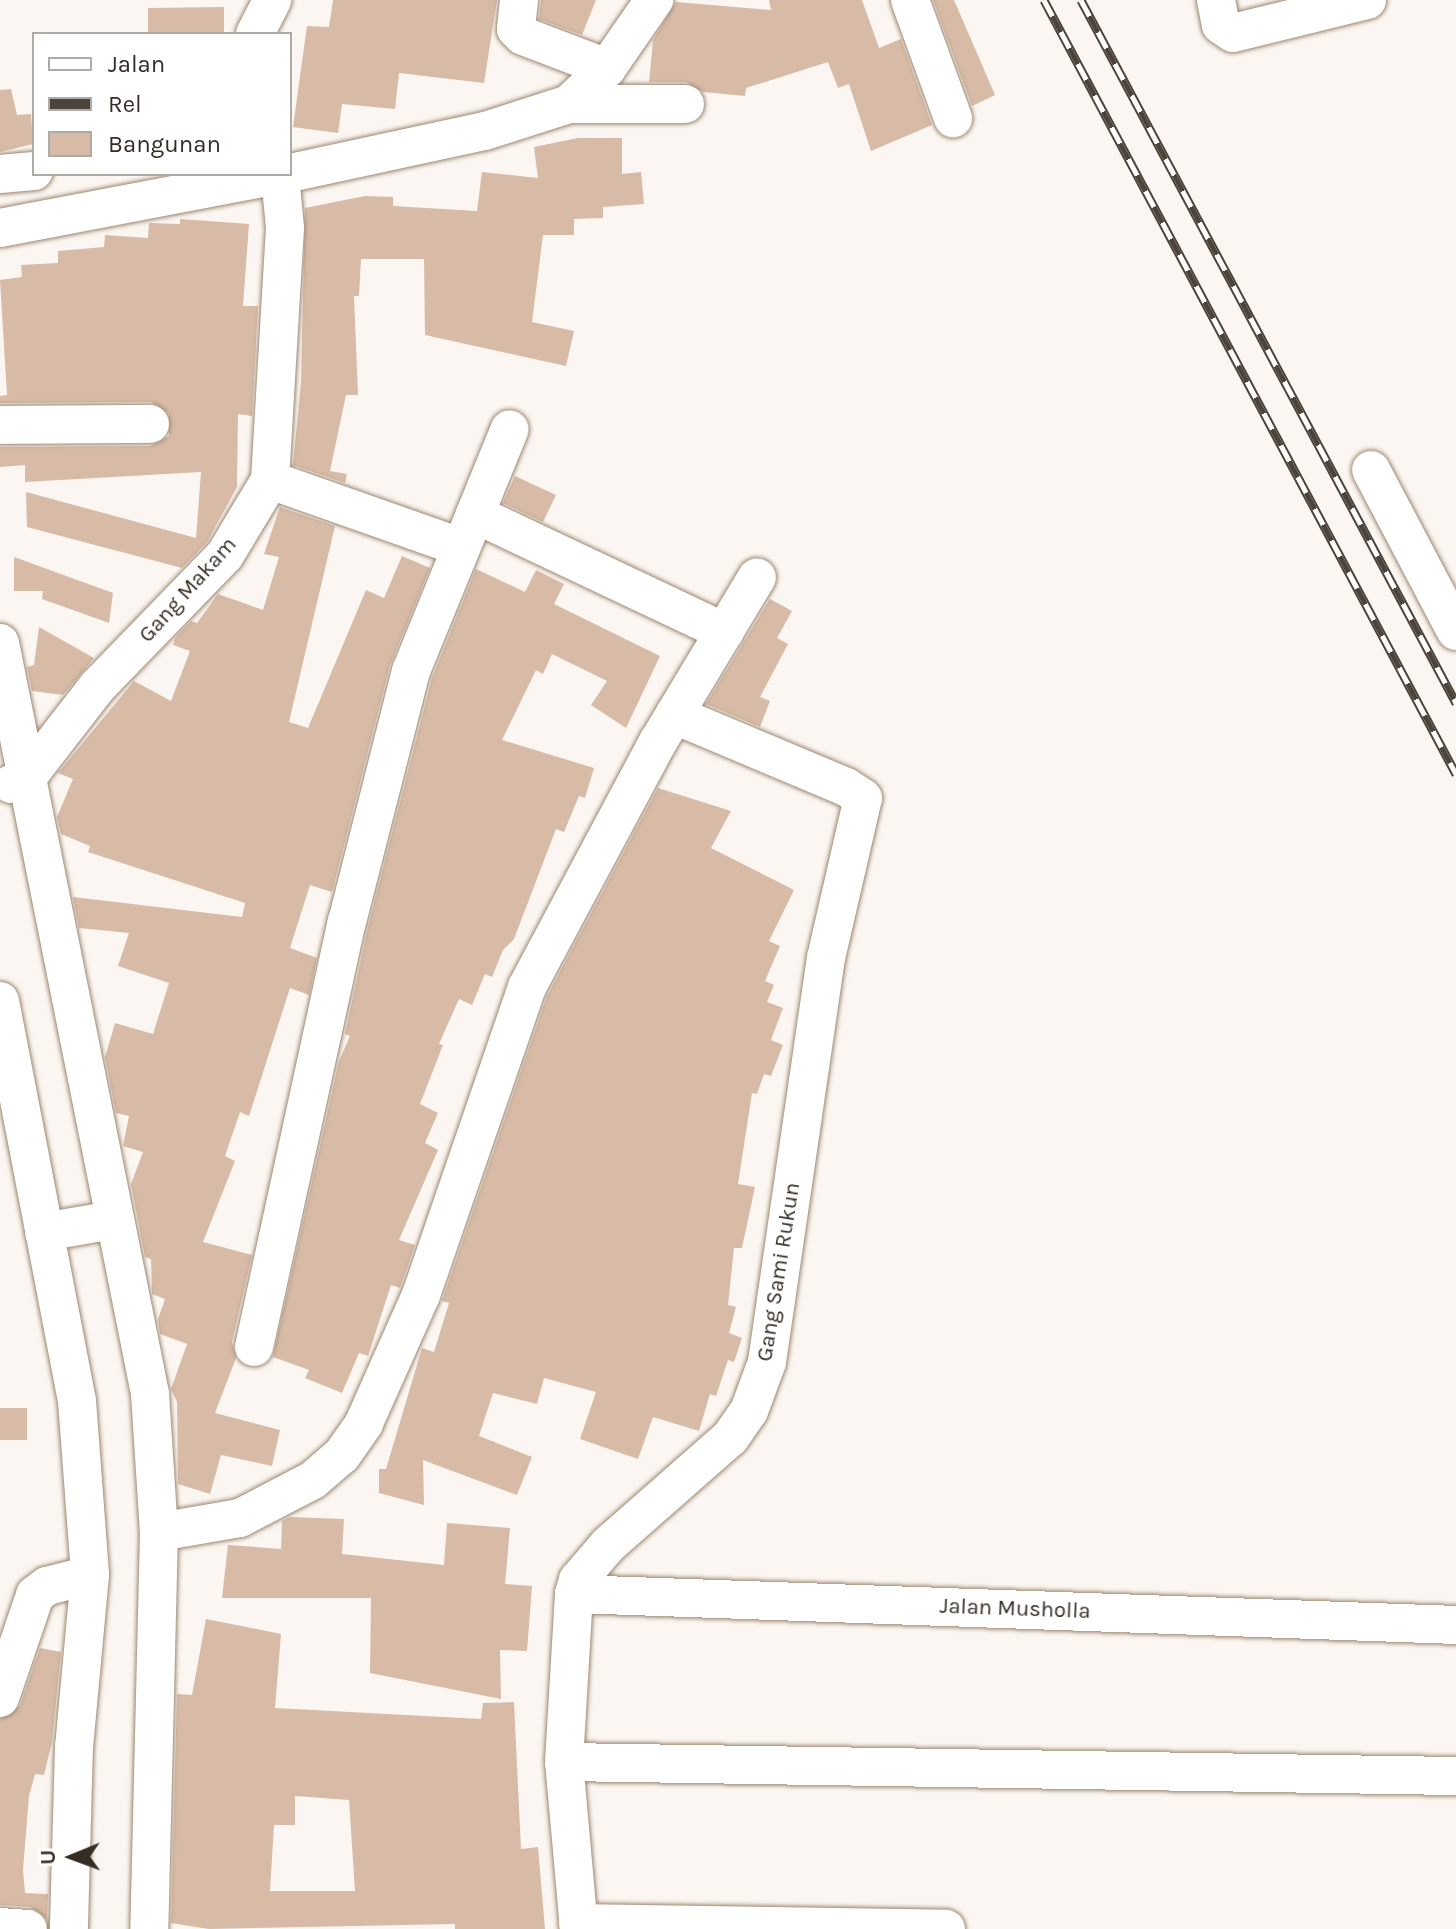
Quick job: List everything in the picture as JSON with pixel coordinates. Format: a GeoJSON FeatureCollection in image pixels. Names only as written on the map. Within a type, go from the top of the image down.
{"type":"FeatureCollection","features":[{"type":"Feature","properties":{"kind":"street"},"geometry":{"type":"LineString","coordinates":[[256,32],[272,0]]}},
{"type":"Feature","properties":{"kind":"street"},"geometry":{"type":"LineString","coordinates":[[519,0],[516,29],[523,36],[593,62]]}},
{"type":"Feature","properties":{"kind":"street"},"geometry":{"type":"LineString","coordinates":[[569,104],[593,62],[654,0]]}},
{"type":"Feature","properties":{"kind":"street"},"geometry":{"type":"LineString","coordinates":[[910,0],[953,118]]}},
{"type":"Feature","properties":{"kind":"street"},"geometry":{"type":"LineString","coordinates":[[1216,0],[1221,25],[1233,33],[1367,0]]}},
{"type":"Feature","properties":{"kind":"street"},"geometry":{"type":"LineString","coordinates":[[292,172],[485,131],[569,104],[685,104]]}},
{"type":"Feature","properties":{"kind":"street"},"geometry":{"type":"LineString","coordinates":[[0,174],[32,171]]}},
{"type":"Feature","properties":{"kind":"street"},"geometry":{"type":"LineString","coordinates":[[0,228],[139,189],[265,176]]}},
{"type":"Feature","properties":{"kind":"street","name":"Gang Makam"},"geometry":{"type":"LineString","coordinates":[[10,784],[98,686],[225,555],[270,480],[285,228],[285,176]]}},
{"type":"Feature","properties":{"kind":"street"},"geometry":{"type":"LineString","coordinates":[[0,425],[150,424]]}},
{"type":"Feature","properties":{"kind":"street"},"geometry":{"type":"LineString","coordinates":[[254,1347],[347,922],[411,671],[510,429]]}},
{"type":"Feature","properties":{"kind":"street"},"geometry":{"type":"LineString","coordinates":[[1371,470],[1455,627]]}},
{"type":"Feature","properties":{"kind":"street"},"geometry":{"type":"LineString","coordinates":[[270,480],[468,531],[725,632]]}},
{"type":"Feature","properties":{"kind":"street"},"geometry":{"type":"LineString","coordinates":[[159,1532],[240,1518],[313,1480],[342,1455],[364,1423],[421,1295],[527,987],[675,715],[757,577]]}},
{"type":"Feature","properties":{"kind":"street"},"geometry":{"type":"LineString","coordinates":[[0,643],[10,784],[78,1226],[77,1401],[90,1575],[74,1746],[69,1929]]}},
{"type":"Feature","properties":{"kind":"street","name":"Gang Sami Rukun"},"geometry":{"type":"LineString","coordinates":[[578,1926],[564,1762],[574,1594],[578,1580],[608,1545],[730,1438],[749,1411],[762,1375],[826,958],[863,798],[846,787],[675,715]]}},
{"type":"Feature","properties":{"kind":"street"},"geometry":{"type":"LineString","coordinates":[[0,1001],[78,1226],[150,1394],[159,1532],[149,1929]]}},
{"type":"Feature","properties":{"kind":"street"},"geometry":{"type":"LineString","coordinates":[[0,1698],[35,1595],[90,1575]]}},
{"type":"Feature","properties":{"kind":"street","name":"Jalan Musholla"},"geometry":{"type":"LineString","coordinates":[[574,1594],[1456,1625]]}},
{"type":"Feature","properties":{"kind":"street"},"geometry":{"type":"LineString","coordinates":[[564,1762],[1456,1776]]}},
{"type":"Feature","properties":{"kind":"street"},"geometry":{"type":"LineString","coordinates":[[578,1926],[946,1929]]}},
{"type":"Feature","properties":{"kind":"street"},"geometry":{"type":"LineString","coordinates":[[0,1927],[28,1929]]}},
{"type":"Feature","properties":{"kind":"building"},"geometry":{"type":"Polygon","coordinates":[[[333,0],[497,0],[484,83],[399,73],[395,109],[342,104],[338,133],[293,127],[307,26],[329,27],[333,0]]]}},
{"type":"Feature","properties":{"kind":"building"},"geometry":{"type":"Polygon","coordinates":[[[541,0],[596,0],[582,35],[539,19],[541,0]]]}},
{"type":"Feature","properties":{"kind":"building"},"geometry":{"type":"Polygon","coordinates":[[[769,0],[862,0],[879,48],[901,39],[932,125],[871,151],[849,84],[838,88],[828,62],[746,88],[745,96],[703,92],[686,82],[649,82],[653,40],[676,2],[771,10],[769,0]]]}},
{"type":"Feature","properties":{"kind":"building"},"geometry":{"type":"Polygon","coordinates":[[[933,0],[954,0],[995,95],[972,106],[933,0]]]}},
{"type":"Feature","properties":{"kind":"building"},"geometry":{"type":"Polygon","coordinates":[[[224,7],[224,32],[148,32],[148,8],[224,7]]]}},
{"type":"Feature","properties":{"kind":"building"},"geometry":{"type":"Polygon","coordinates":[[[11,89],[17,115],[31,114],[32,144],[0,152],[0,90],[11,89]]]}},
{"type":"Feature","properties":{"kind":"building"},"geometry":{"type":"Polygon","coordinates":[[[578,138],[622,138],[622,174],[641,172],[644,204],[603,207],[603,218],[574,219],[574,235],[543,235],[532,322],[574,331],[566,366],[425,335],[424,259],[361,259],[359,296],[354,296],[358,395],[346,395],[330,471],[347,474],[345,483],[293,465],[301,382],[305,208],[365,196],[393,197],[393,206],[477,211],[482,172],[538,178],[534,147],[578,138]]]}},
{"type":"Feature","properties":{"kind":"building"},"geometry":{"type":"Polygon","coordinates":[[[180,219],[249,224],[243,306],[258,306],[252,416],[238,414],[237,487],[207,542],[182,568],[27,527],[26,492],[196,538],[201,472],[25,482],[25,465],[0,467],[0,447],[150,446],[169,436],[169,414],[151,402],[0,403],[0,396],[7,395],[0,280],[22,277],[21,265],[58,263],[58,251],[104,247],[105,235],[148,238],[149,223],[180,224],[180,219]]]}},
{"type":"Feature","properties":{"kind":"building"},"geometry":{"type":"Polygon","coordinates":[[[515,476],[556,495],[543,522],[503,503],[515,476]]]}},
{"type":"Feature","properties":{"kind":"building"},"geometry":{"type":"Polygon","coordinates":[[[280,507],[335,526],[289,722],[308,728],[366,590],[384,598],[402,556],[430,568],[390,665],[332,892],[310,885],[290,948],[317,958],[309,995],[290,988],[249,1116],[240,1112],[225,1156],[235,1161],[203,1242],[252,1255],[232,1342],[236,1358],[215,1413],[280,1430],[272,1466],[221,1455],[210,1494],[178,1484],[177,1402],[171,1389],[187,1344],[160,1334],[158,1319],[165,1299],[152,1294],[151,1259],[145,1257],[131,1184],[143,1152],[123,1146],[129,1116],[116,1113],[105,1057],[115,1023],[153,1034],[169,983],[118,966],[129,933],[79,928],[73,897],[242,917],[245,903],[88,852],[90,846],[61,834],[57,817],[73,779],[58,773],[134,681],[171,701],[190,651],[173,645],[175,638],[191,621],[197,623],[218,594],[263,610],[279,557],[264,554],[280,507]]]}},
{"type":"Feature","properties":{"kind":"building"},"geometry":{"type":"Polygon","coordinates":[[[14,557],[113,593],[109,623],[42,599],[43,591],[14,591],[14,557]]]}},
{"type":"Feature","properties":{"kind":"building"},"geometry":{"type":"Polygon","coordinates":[[[476,569],[525,592],[536,570],[564,584],[554,604],[660,656],[626,728],[591,705],[607,681],[552,654],[543,674],[536,670],[502,740],[594,768],[585,798],[579,796],[564,832],[556,829],[514,939],[503,950],[492,977],[485,974],[472,1005],[459,999],[439,1044],[443,1045],[420,1104],[438,1113],[425,1143],[438,1150],[399,1240],[415,1245],[400,1288],[391,1285],[368,1356],[359,1353],[342,1393],[305,1378],[309,1370],[273,1357],[339,1061],[350,1036],[345,1034],[368,927],[432,678],[476,569]]]}},
{"type":"Feature","properties":{"kind":"building"},"geometry":{"type":"Polygon","coordinates":[[[770,599],[792,611],[777,638],[788,644],[760,697],[770,701],[760,727],[706,704],[770,599]]]}},
{"type":"Feature","properties":{"kind":"building"},"geometry":{"type":"Polygon","coordinates":[[[39,627],[94,658],[63,695],[32,691],[27,667],[34,665],[39,627]]]}},
{"type":"Feature","properties":{"kind":"building"},"geometry":{"type":"Polygon","coordinates":[[[658,788],[731,811],[711,848],[794,890],[769,941],[780,946],[765,981],[774,985],[767,1002],[783,1008],[771,1040],[783,1045],[771,1076],[764,1074],[757,1094],[752,1093],[738,1184],[755,1187],[742,1248],[734,1248],[728,1305],[736,1307],[729,1333],[742,1338],[734,1362],[728,1360],[716,1396],[710,1394],[699,1431],[653,1417],[638,1459],[580,1439],[596,1392],[544,1378],[537,1404],[493,1393],[479,1436],[532,1457],[517,1495],[423,1460],[424,1505],[379,1493],[379,1469],[386,1469],[422,1348],[434,1352],[449,1303],[442,1301],[547,996],[658,788]]]}},
{"type":"Feature","properties":{"kind":"building"},"geometry":{"type":"Polygon","coordinates":[[[0,1408],[27,1408],[27,1440],[0,1440],[0,1408]]]}},
{"type":"Feature","properties":{"kind":"building"},"geometry":{"type":"Polygon","coordinates":[[[290,1517],[344,1519],[342,1554],[444,1565],[447,1523],[510,1528],[505,1584],[532,1586],[527,1651],[500,1650],[501,1699],[370,1673],[371,1598],[222,1598],[228,1545],[281,1549],[282,1521],[290,1517]]]}},
{"type":"Feature","properties":{"kind":"building"},"geometry":{"type":"Polygon","coordinates":[[[206,1619],[281,1634],[275,1708],[481,1719],[483,1703],[514,1702],[521,1849],[538,1847],[545,1929],[455,1929],[455,1924],[209,1929],[171,1923],[177,1694],[192,1695],[206,1619]],[[295,1796],[295,1825],[274,1825],[270,1891],[355,1891],[349,1800],[295,1796]]]}},
{"type":"Feature","properties":{"kind":"building"},"geometry":{"type":"Polygon","coordinates":[[[40,1648],[61,1652],[52,1742],[44,1775],[35,1774],[29,1796],[23,1870],[25,1893],[48,1894],[47,1919],[30,1907],[0,1905],[0,1719],[20,1706],[40,1648]]]}},
{"type":"Feature","properties":{"kind":"railway"},"geometry":{"type":"LineString","coordinates":[[1044,0],[1456,774]]}},
{"type":"Feature","properties":{"kind":"railway"},"geometry":{"type":"LineString","coordinates":[[1081,0],[1456,703]]}}]}
